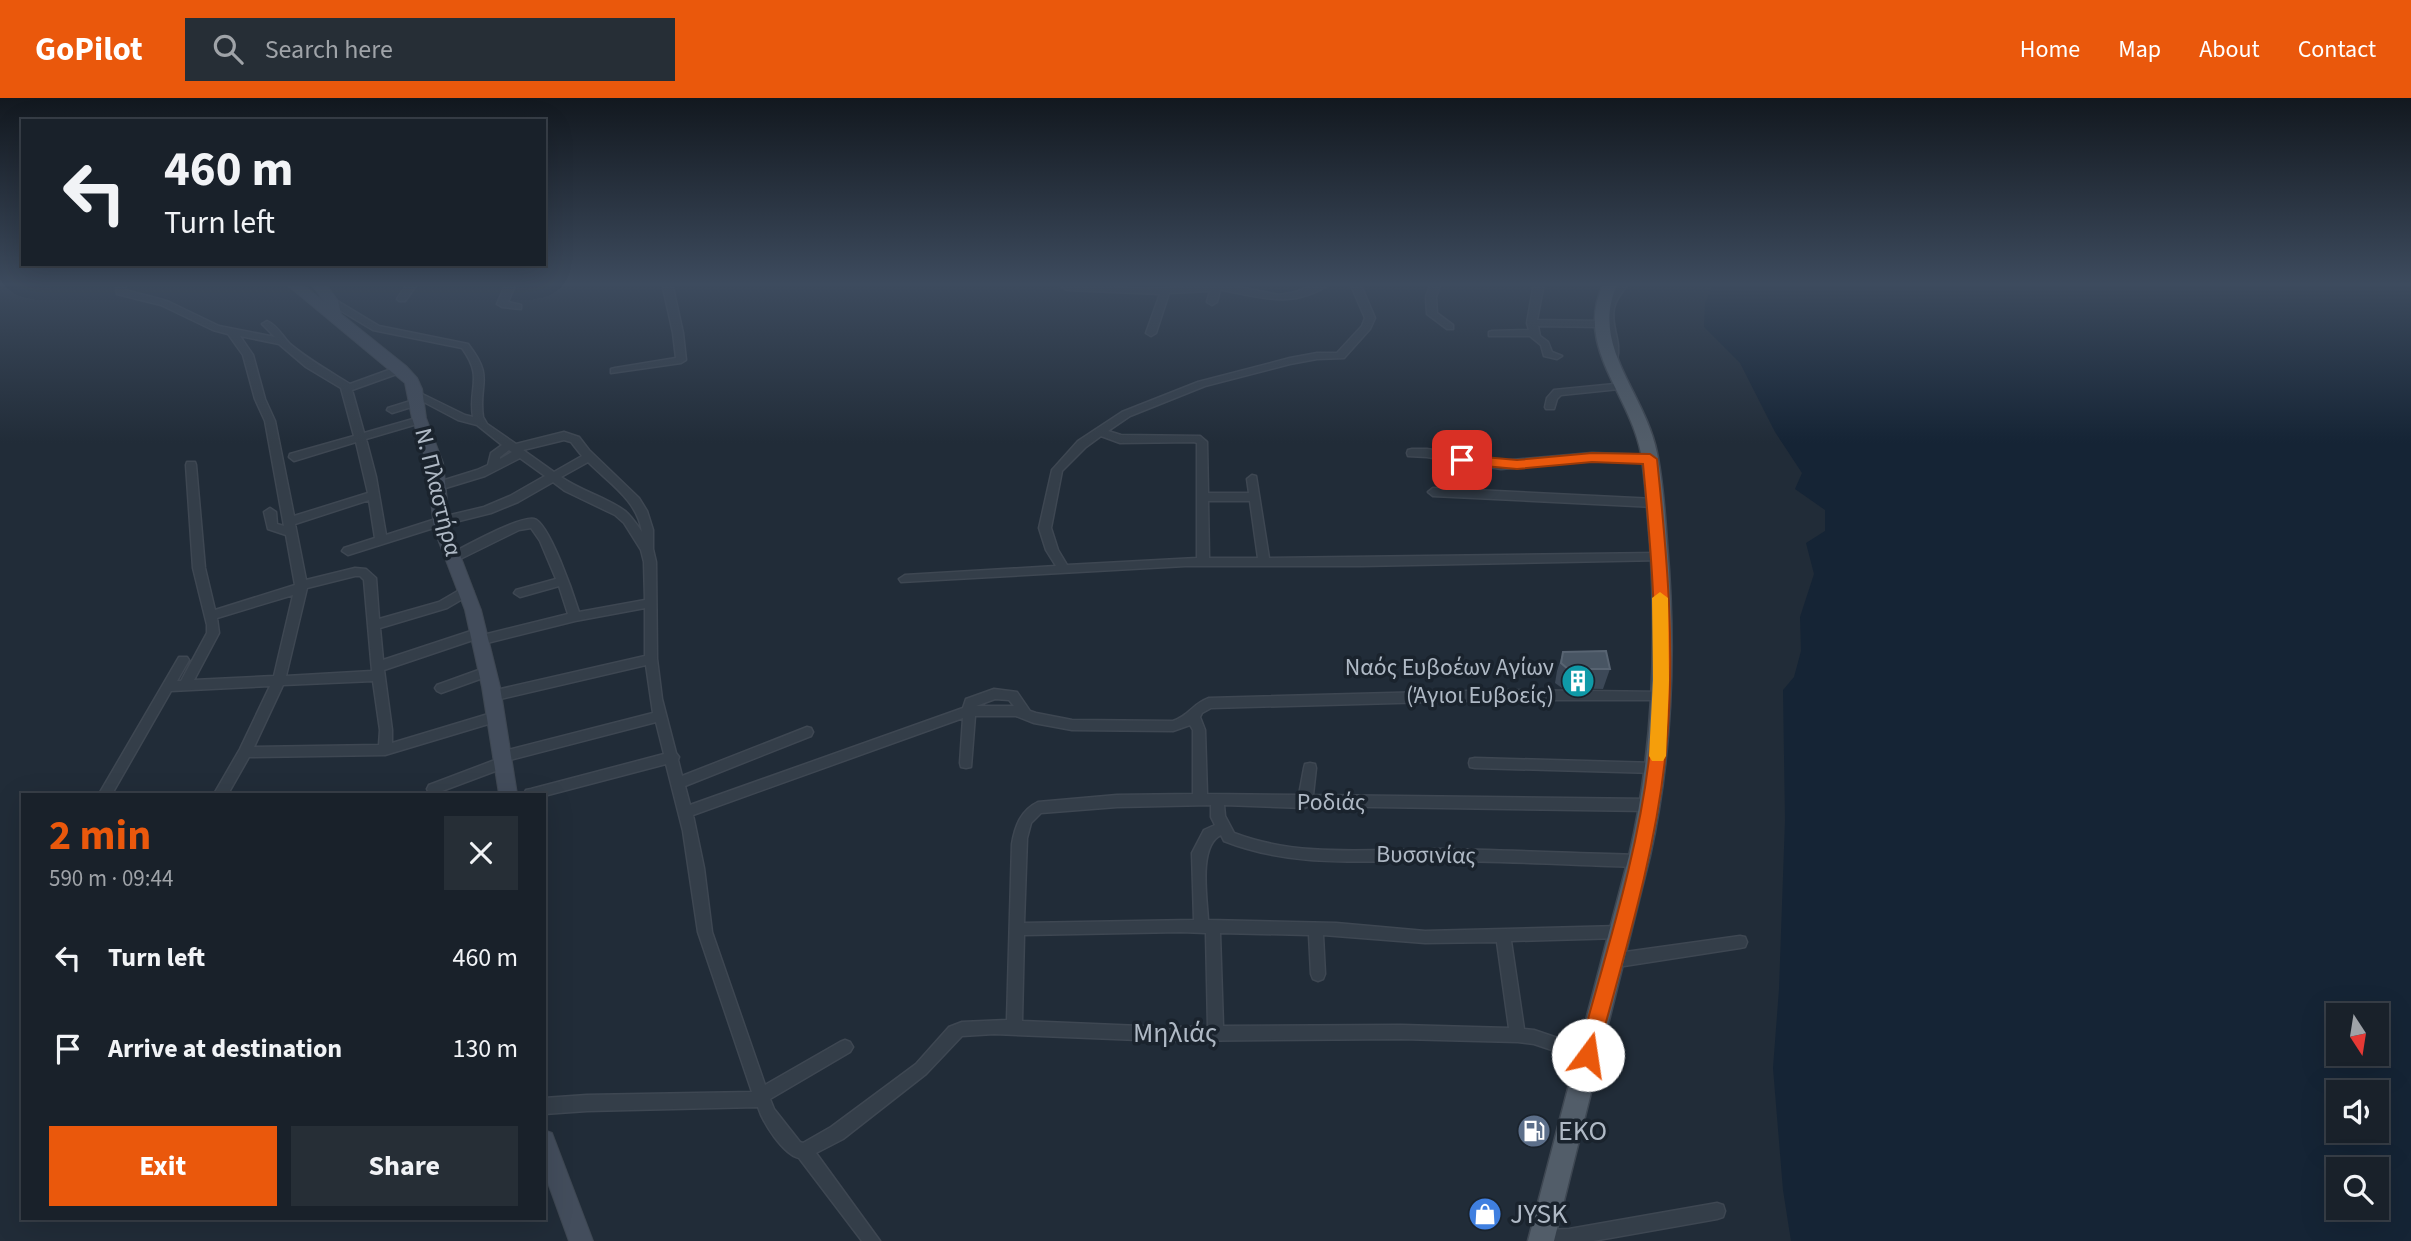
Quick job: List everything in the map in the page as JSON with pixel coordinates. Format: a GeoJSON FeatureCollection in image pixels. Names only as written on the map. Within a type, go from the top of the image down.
{"type":"FeatureCollection","features":[{"type":"Feature","properties":{"kind":"main road"},"geometry":{"type":"LineString","coordinates":[[1541,1240],[1560,1177],[1611,961],[1621,932],[1656,768],[1661,695],[1659,557],[1650,459],[1643,428],[1604,336]]}},
{"type":"Feature","properties":{"kind":"street"},"geometry":{"type":"LineString","coordinates":[[222,793],[245,752],[279,680],[301,587],[270,421],[260,399],[248,355],[235,336]]}},
{"type":"Feature","properties":{"kind":"street"},"geometry":{"type":"LineString","coordinates":[[256,336],[282,342],[310,365],[348,388],[374,495],[381,540]]}},
{"type":"Feature","properties":{"kind":"street"},"geometry":{"type":"LineString","coordinates":[[280,336],[282,342]]}},
{"type":"Feature","properties":{"kind":"street","name":"Ν. Πλαστήρα"},"geometry":{"type":"LineString","coordinates":[[364,336],[412,381],[420,420],[435,463],[442,521],[452,558],[467,591],[487,672],[508,793]]}},
{"type":"Feature","properties":{"kind":"street"},"geometry":{"type":"LineString","coordinates":[[417,336],[465,346],[481,368],[477,416],[479,422]]}},
{"type":"Feature","properties":{"kind":"street"},"geometry":{"type":"LineString","coordinates":[[615,371],[681,360],[678,336]]}},
{"type":"Feature","properties":{"kind":"street"},"geometry":{"type":"LineString","coordinates":[[1064,570],[1052,550],[1045,528],[1057,470],[1082,444],[1126,414],[1228,376],[1317,356],[1340,356],[1358,336]]}},
{"type":"Feature","properties":{"kind":"street"},"geometry":{"type":"LineString","coordinates":[[1535,336],[1545,344],[1548,354],[1557,356]]}},
{"type":"Feature","properties":{"kind":"street"},"geometry":{"type":"LineString","coordinates":[[1612,336],[1616,349],[1612,359]]}},
{"type":"Feature","properties":{"kind":"street"},"geometry":{"type":"LineString","coordinates":[[348,388],[401,369]]}},
{"type":"Feature","properties":{"kind":"street"},"geometry":{"type":"LineString","coordinates":[[1550,407],[1552,398],[1558,392],[1625,386]]}},
{"type":"Feature","properties":{"kind":"street"},"geometry":{"type":"LineString","coordinates":[[392,410],[416,398],[462,418],[479,422],[553,477],[619,512],[628,520],[647,549]]}},
{"type":"Feature","properties":{"kind":"street"},"geometry":{"type":"LineString","coordinates":[[294,457],[317,445],[360,439],[420,420]]}},
{"type":"Feature","properties":{"kind":"street"},"geometry":{"type":"LineString","coordinates":[[1100,432],[1120,439],[1196,438],[1202,442],[1203,563]]}},
{"type":"Feature","properties":{"kind":"street"},"geometry":{"type":"LineString","coordinates":[[439,486],[468,478],[492,467],[515,448],[570,436],[588,457],[637,501],[649,529],[647,549],[650,562],[651,659],[656,699],[673,757],[697,868],[705,932],[761,1097],[776,1126],[795,1149],[804,1151],[872,1241]]}},
{"type":"Feature","properties":{"kind":"street"},"geometry":{"type":"LineString","coordinates":[[1412,453],[1501,465],[1592,457],[1650,459]]}},
{"type":"Feature","properties":{"kind":"street"},"geometry":{"type":"LineString","coordinates":[[348,551],[442,521],[487,510],[588,457]]}},
{"type":"Feature","properties":{"kind":"street"},"geometry":{"type":"LineString","coordinates":[[186,683],[213,634],[199,568],[191,465]]}},
{"type":"Feature","properties":{"kind":"street"},"geometry":{"type":"LineString","coordinates":[[1252,479],[1264,562]]}},
{"type":"Feature","properties":{"kind":"street"},"geometry":{"type":"LineString","coordinates":[[1433,492],[1655,503]]}},
{"type":"Feature","properties":{"kind":"street"},"geometry":{"type":"LineString","coordinates":[[270,512],[270,528],[289,527],[313,514],[374,495]]}},
{"type":"Feature","properties":{"kind":"street"},"geometry":{"type":"LineString","coordinates":[[1204,497],[1254,496]]}},
{"type":"Feature","properties":{"kind":"street"},"geometry":{"type":"LineString","coordinates":[[308,529],[313,514]]}},
{"type":"Feature","properties":{"kind":"street"},"geometry":{"type":"LineString","coordinates":[[452,558],[530,522],[538,528],[575,617]]}},
{"type":"Feature","properties":{"kind":"street"},"geometry":{"type":"LineString","coordinates":[[905,579],[1185,562],[1659,557]]}},
{"type":"Feature","properties":{"kind":"street"},"geometry":{"type":"LineString","coordinates":[[210,616],[301,587],[362,572],[370,578],[377,672],[386,730],[385,750]]}},
{"type":"Feature","properties":{"kind":"street"},"geometry":{"type":"LineString","coordinates":[[520,593],[562,581]]}},
{"type":"Feature","properties":{"kind":"street"},"geometry":{"type":"LineString","coordinates":[[374,625],[443,605],[467,591]]}},
{"type":"Feature","properties":{"kind":"street"},"geometry":{"type":"LineString","coordinates":[[170,685],[377,672],[478,637],[650,603]]}},
{"type":"Feature","properties":{"kind":"street"},"geometry":{"type":"LineString","coordinates":[[492,696],[651,659]]}},
{"type":"Feature","properties":{"kind":"street"},"geometry":{"type":"LineString","coordinates":[[106,793],[183,660]]}},
{"type":"Feature","properties":{"kind":"street"},"geometry":{"type":"LineString","coordinates":[[441,688],[487,672]]}},
{"type":"Feature","properties":{"kind":"street"},"geometry":{"type":"LineString","coordinates":[[685,812],[969,711],[1025,713],[1048,722],[1173,726],[1193,717],[1202,705],[1236,701],[1661,695]]}},
{"type":"Feature","properties":{"kind":"street"},"geometry":{"type":"LineString","coordinates":[[966,763],[969,711]]}},
{"type":"Feature","properties":{"kind":"street"},"geometry":{"type":"LineString","coordinates":[[441,789],[500,760],[661,716]]}},
{"type":"Feature","properties":{"kind":"street"},"geometry":{"type":"LineString","coordinates":[[245,752],[385,750],[495,717]]}},
{"type":"Feature","properties":{"kind":"street"},"geometry":{"type":"LineString","coordinates":[[1193,717],[1199,730],[1200,799]]}},
{"type":"Feature","properties":{"kind":"street"},"geometry":{"type":"LineString","coordinates":[[678,783],[807,732]]}},
{"type":"Feature","properties":{"kind":"street"},"geometry":{"type":"LineString","coordinates":[[535,793],[673,757]]}},
{"type":"Feature","properties":{"kind":"street"},"geometry":{"type":"LineString","coordinates":[[1475,763],[1656,768]]}},
{"type":"Feature","properties":{"kind":"street"},"geometry":{"type":"LineString","coordinates":[[1305,802],[1310,768]]}},
{"type":"Feature","properties":{"kind":"street","name":"Ροδιάς"},"geometry":{"type":"LineString","coordinates":[[1018,929],[1017,869],[1021,826],[1030,813],[1046,806],[1200,799],[1650,805]]}},
{"type":"Feature","properties":{"kind":"street"},"geometry":{"type":"LineString","coordinates":[[1216,1033],[1199,853],[1209,834],[1222,828],[1217,800]]}},
{"type":"Feature","properties":{"kind":"street","name":"Βυσσινίας"},"geometry":{"type":"LineString","coordinates":[[1222,828],[1229,837],[1242,844],[1307,855],[1445,855],[1637,862]]}},
{"type":"Feature","properties":{"kind":"street"},"geometry":{"type":"LineString","coordinates":[[1014,1028],[1018,929],[1316,929],[1425,937],[1621,932]]}},
{"type":"Feature","properties":{"kind":"street"},"geometry":{"type":"LineString","coordinates":[[1316,929],[1318,974]]}},
{"type":"Feature","properties":{"kind":"street"},"geometry":{"type":"LineString","coordinates":[[1503,936],[1518,1035]]}},
{"type":"Feature","properties":{"kind":"street"},"geometry":{"type":"LineString","coordinates":[[1611,961],[1740,942]]}},
{"type":"Feature","properties":{"kind":"street","name":"Μηλιάς"},"geometry":{"type":"LineString","coordinates":[[804,1151],[837,1133],[921,1069],[954,1032],[969,1028],[1518,1035],[1534,1037],[1588,1055]]}},
{"type":"Feature","properties":{"kind":"street"},"geometry":{"type":"LineString","coordinates":[[546,1107],[761,1097],[845,1047]]}},
{"type":"Feature","properties":{"kind":"street"},"geometry":{"type":"LineString","coordinates":[[546,1146],[581,1241]]}},
{"type":"Feature","properties":{"kind":"street"},"geometry":{"type":"LineString","coordinates":[[1541,1240],[1717,1211]]}},
{"type":"Feature","properties":{"kind":"water"},"geometry":{"type":"Polygon","coordinates":[[[1713,336],[2411,336],[2411,1241],[1791,1241],[1783,1190],[1773,1068],[1779,989],[1785,820],[1783,690],[1794,677],[1801,651],[1800,617],[1814,574],[1806,543],[1825,531],[1825,510],[1795,489],[1802,473],[1775,432],[1740,363],[1713,336]]]}},
{"type":"Feature","properties":{"kind":"building"},"geometry":{"type":"Polygon","coordinates":[[[1606,651],[1610,669],[1568,669],[1561,663],[1563,652],[1606,651]]]}},
{"type":"Feature","properties":{"kind":"slow traffic"},"geometry":{"type":"LineString","coordinates":[[1657,756],[1661,680],[1660,598]]}},
{"type":"Feature","properties":{"kind":"place","name":"Ναός Ευβοέων Αγίων (Άγιοι Ευβοείς)"},"geometry":{"type":"Point","coordinates":[1578,681]}},
{"type":"Feature","properties":{"kind":"place","name":"ΕΚΟ"},"geometry":{"type":"Point","coordinates":[1534,1131]}},
{"type":"Feature","properties":{"kind":"place","name":"JYSK"},"geometry":{"type":"Point","coordinates":[1485,1214]}},
{"type":"Feature","properties":{"kind":"route"},"geometry":{"type":"LineString","coordinates":[[1462,460],[1517,465],[1592,457],[1650,459],[1659,557],[1660,731],[1650,805],[1625,918],[1611,961],[1588,1055]]}}]}
